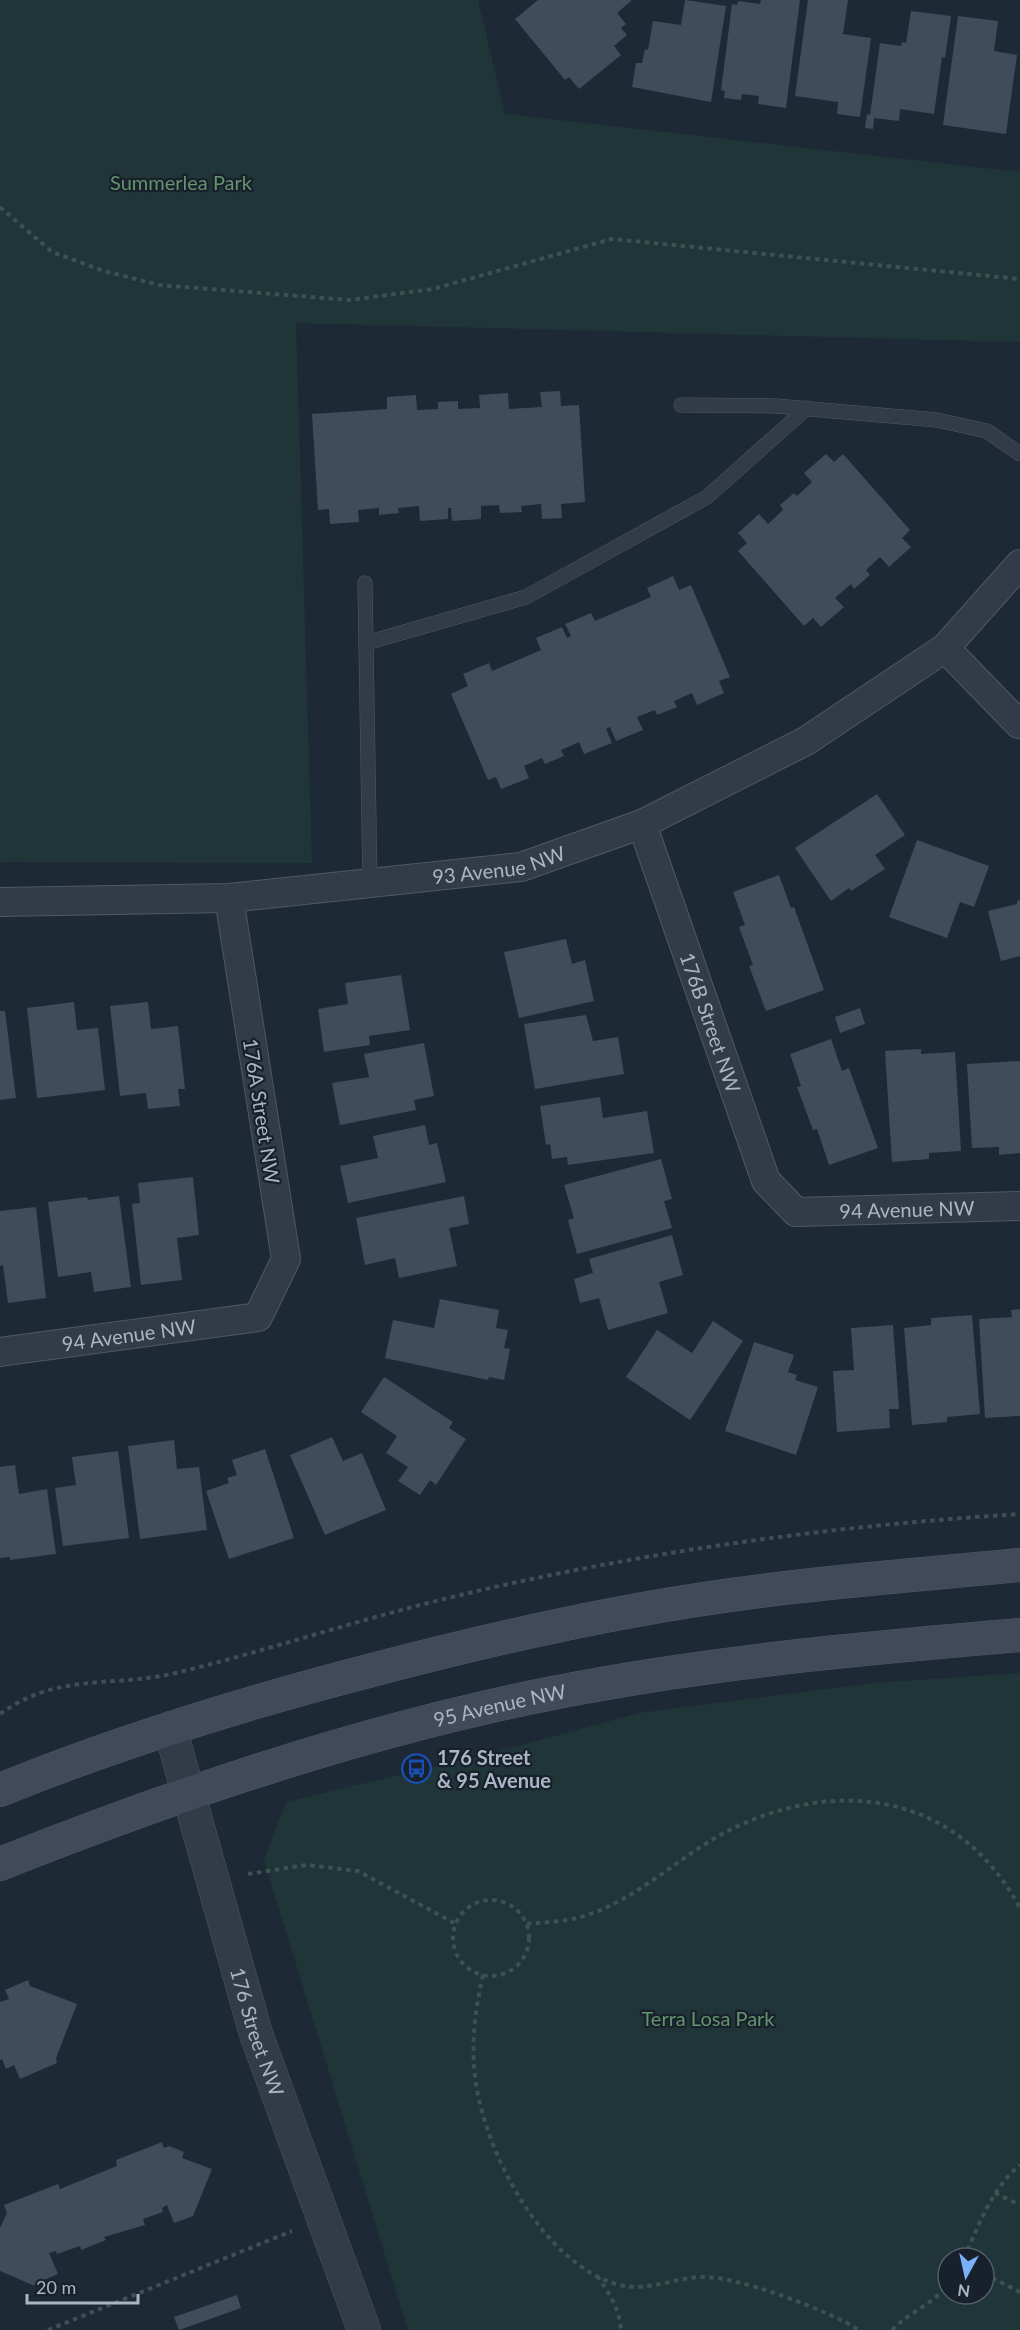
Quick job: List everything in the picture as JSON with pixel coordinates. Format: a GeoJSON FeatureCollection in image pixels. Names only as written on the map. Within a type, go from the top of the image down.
{"type":"FeatureCollection","features":[{"type":"Feature","properties":{"kind":"main road"},"geometry":{"type":"LineString","coordinates":[[0,1790],[72,1761],[249,1702],[481,1642],[645,1608],[848,1582],[1020,1565]]}},
{"type":"Feature","properties":{"kind":"main road","name":"95 Avenue NW"},"geometry":{"type":"LineString","coordinates":[[0,1864],[187,1794],[323,1749],[528,1698],[676,1672],[841,1650],[1020,1635]]}},
{"type":"Feature","properties":{"kind":"street","name":"93 Avenue NW"},"geometry":{"type":"LineString","coordinates":[[0,902],[229,898],[520,867],[642,824],[806,741],[945,648],[1020,564]]}},
{"type":"Feature","properties":{"kind":"street"},"geometry":{"type":"LineString","coordinates":[[945,648],[1018,724]]}},
{"type":"Feature","properties":{"kind":"street","name":"176B Street NW"},"geometry":{"type":"LineString","coordinates":[[642,824],[766,1181],[796,1212]]}},
{"type":"Feature","properties":{"kind":"street","name":"176A Street NW"},"geometry":{"type":"LineString","coordinates":[[229,898],[286,1259],[258,1317]]}},
{"type":"Feature","properties":{"kind":"street","name":"94 Avenue NW"},"geometry":{"type":"LineString","coordinates":[[796,1212],[1020,1206]]}},
{"type":"Feature","properties":{"kind":"street","name":"94 Avenue NW"},"geometry":{"type":"LineString","coordinates":[[0,1352],[258,1317]]}},
{"type":"Feature","properties":{"kind":"street","name":"176 Street NW"},"geometry":{"type":"LineString","coordinates":[[170,1728],[256,2034],[364,2330]]}},
{"type":"Feature","properties":{"kind":"lane"},"geometry":{"type":"LineString","coordinates":[[681,405],[807,408],[937,420],[987,431],[1020,454]]}},
{"type":"Feature","properties":{"kind":"lane"},"geometry":{"type":"LineString","coordinates":[[366,643],[526,597],[707,496],[807,408]]}},
{"type":"Feature","properties":{"kind":"lane"},"geometry":{"type":"LineString","coordinates":[[365,582],[370,884]]}},
{"type":"Feature","properties":{"kind":"path"},"geometry":{"type":"LineString","coordinates":[[0,207],[52,252],[104,271],[159,285],[349,300],[433,289],[612,239],[1020,279]]}},
{"type":"Feature","properties":{"kind":"path"},"geometry":{"type":"LineString","coordinates":[[0,1713],[16,1702],[56,1686],[175,1673],[435,1602],[543,1578],[724,1546],[939,1520],[1020,1514]]}},
{"type":"Feature","properties":{"kind":"path"},"geometry":{"type":"LineString","coordinates":[[527,1924],[580,1918],[601,1910],[653,1881],[736,1827],[801,1803],[832,1800],[903,1807],[933,1820],[964,1840],[991,1863],[1020,1908]]}},
{"type":"Feature","properties":{"kind":"path"},"geometry":{"type":"LineString","coordinates":[[212,1880],[306,1866],[358,1871],[456,1924]]}},
{"type":"Feature","properties":{"kind":"path"},"geometry":{"type":"LineString","coordinates":[[504,1901],[515,1908],[527,1924],[530,1942],[526,1955],[518,1965],[495,1977],[471,1971],[455,1952],[453,1940],[456,1924],[468,1908],[479,1902],[504,1901]]}},
{"type":"Feature","properties":{"kind":"path"},"geometry":{"type":"LineString","coordinates":[[483,1975],[476,2004],[474,2067],[479,2100],[505,2172],[525,2207],[563,2252],[579,2266],[616,2285],[638,2287],[685,2278],[725,2279],[842,2318],[859,2330]]}},
{"type":"Feature","properties":{"kind":"path"},"geometry":{"type":"LineString","coordinates":[[970,2246],[995,2193],[1020,2165]]}},
{"type":"Feature","properties":{"kind":"path"},"geometry":{"type":"LineString","coordinates":[[995,2193],[1020,2205]]}},
{"type":"Feature","properties":{"kind":"path"},"geometry":{"type":"LineString","coordinates":[[48,2330],[323,2218]]}},
{"type":"Feature","properties":{"kind":"path"},"geometry":{"type":"LineString","coordinates":[[597,2276],[612,2296],[620,2316],[621,2330]]}},
{"type":"Feature","properties":{"kind":"path"},"geometry":{"type":"LineString","coordinates":[[996,2280],[1020,2292]]}},
{"type":"Feature","properties":{"kind":"path"},"geometry":{"type":"LineString","coordinates":[[892,2330],[906,2317],[936,2297]]}},
{"type":"Feature","properties":{"kind":"green space","name":"Summerlea Park"},"geometry":{"type":"Polygon","coordinates":[[[0,0],[478,0],[505,114],[1020,172],[1020,342],[296,323],[312,863],[0,862],[0,0]]]}},
{"type":"Feature","properties":{"kind":"green space","name":"Terra Losa Park"},"geometry":{"type":"Polygon","coordinates":[[[1020,1673],[1020,2330],[408,2330],[264,1860],[286,1802],[492,1753],[639,1713],[872,1683],[1020,1673]]]}},
{"type":"Feature","properties":{"kind":"building"},"geometry":{"type":"Polygon","coordinates":[[[538,0],[632,0],[617,13],[626,24],[621,28],[627,35],[614,46],[621,55],[579,89],[569,77],[565,80],[515,19],[538,0]]]}},
{"type":"Feature","properties":{"kind":"building"},"geometry":{"type":"Polygon","coordinates":[[[685,0],[726,6],[711,102],[632,87],[636,63],[642,63],[645,49],[648,50],[653,21],[681,25],[685,0]]]}},
{"type":"Feature","properties":{"kind":"building"},"geometry":{"type":"Polygon","coordinates":[[[761,0],[800,0],[786,108],[758,104],[759,96],[742,94],[741,100],[724,98],[725,91],[721,90],[732,4],[737,5],[738,1],[760,4],[761,0]]]}},
{"type":"Feature","properties":{"kind":"building"},"geometry":{"type":"Polygon","coordinates":[[[808,0],[848,0],[843,34],[871,38],[860,117],[837,114],[838,102],[795,96],[808,0]]]}},
{"type":"Feature","properties":{"kind":"building"},"geometry":{"type":"Polygon","coordinates":[[[911,11],[951,16],[945,58],[942,57],[934,114],[900,109],[899,121],[874,118],[873,129],[865,128],[867,114],[870,115],[880,43],[901,46],[902,42],[906,43],[911,11]]]}},
{"type":"Feature","properties":{"kind":"building"},"geometry":{"type":"Polygon","coordinates":[[[958,16],[998,21],[994,51],[1017,55],[1006,134],[943,125],[958,16]]]}},
{"type":"Feature","properties":{"kind":"building"},"geometry":{"type":"Polygon","coordinates":[[[560,391],[561,406],[579,405],[585,502],[561,504],[562,518],[542,519],[541,504],[521,506],[522,512],[500,513],[499,505],[481,506],[481,519],[452,521],[451,508],[448,508],[448,519],[420,521],[419,506],[398,508],[399,513],[379,515],[379,508],[358,510],[359,522],[330,524],[329,509],[318,510],[312,414],[387,409],[387,397],[416,395],[417,410],[438,409],[438,402],[458,401],[458,409],[480,408],[479,395],[508,393],[509,409],[542,407],[540,392],[560,391]]]}},
{"type":"Feature","properties":{"kind":"building"},"geometry":{"type":"Polygon","coordinates":[[[826,454],[834,462],[843,454],[910,530],[902,538],[911,547],[889,567],[880,557],[866,570],[870,575],[854,589],[851,584],[835,598],[844,607],[821,627],[813,618],[804,626],[738,551],[747,543],[738,533],[759,514],[768,524],[783,510],[780,505],[794,493],[797,496],[812,482],[804,473],[826,454]]]}},
{"type":"Feature","properties":{"kind":"building"},"geometry":{"type":"Polygon","coordinates":[[[673,576],[679,590],[691,585],[730,677],[719,681],[724,693],[697,705],[692,693],[674,701],[677,707],[657,715],[655,710],[637,717],[643,730],[616,741],[610,727],[606,729],[612,743],[584,754],[579,742],[561,750],[564,756],[545,764],[542,758],[524,766],[529,778],[501,789],[496,777],[488,780],[451,694],[468,686],[463,674],[489,663],[492,671],[541,650],[536,638],[562,627],[567,638],[571,636],[565,624],[591,613],[595,621],[651,597],[647,588],[673,576]]]}},
{"type":"Feature","properties":{"kind":"building"},"geometry":{"type":"Polygon","coordinates":[[[877,794],[905,835],[875,855],[885,869],[851,891],[849,888],[831,901],[795,848],[877,794]]]}},
{"type":"Feature","properties":{"kind":"building"},"geometry":{"type":"Polygon","coordinates":[[[917,840],[989,866],[974,907],[960,902],[947,938],[889,917],[917,840]]]}},
{"type":"Feature","properties":{"kind":"building"},"geometry":{"type":"Polygon","coordinates":[[[779,875],[791,908],[794,907],[824,990],[766,1011],[749,966],[753,965],[739,927],[745,925],[733,892],[779,875]]]}},
{"type":"Feature","properties":{"kind":"building"},"geometry":{"type":"Polygon","coordinates":[[[1020,900],[1020,956],[1001,961],[988,911],[1017,904],[1020,900]]]}},
{"type":"Feature","properties":{"kind":"building"},"geometry":{"type":"Polygon","coordinates":[[[566,939],[572,964],[585,960],[594,1001],[519,1018],[504,952],[566,939]]]}},
{"type":"Feature","properties":{"kind":"building"},"geometry":{"type":"Polygon","coordinates":[[[401,975],[410,1030],[369,1036],[370,1045],[324,1052],[318,1009],[348,1004],[345,983],[401,975]]]}},
{"type":"Feature","properties":{"kind":"building"},"geometry":{"type":"Polygon","coordinates":[[[74,1002],[77,1030],[98,1028],[105,1090],[37,1098],[27,1008],[74,1002]]]}},
{"type":"Feature","properties":{"kind":"building"},"geometry":{"type":"Polygon","coordinates":[[[148,1002],[151,1029],[178,1026],[185,1089],[178,1089],[180,1106],[148,1109],[146,1093],[120,1096],[110,1006],[148,1002]]]}},
{"type":"Feature","properties":{"kind":"building"},"geometry":{"type":"Polygon","coordinates":[[[860,1008],[865,1024],[840,1033],[835,1017],[860,1008]]]}},
{"type":"Feature","properties":{"kind":"building"},"geometry":{"type":"Polygon","coordinates":[[[0,1011],[5,1011],[16,1098],[0,1100],[0,1011]]]}},
{"type":"Feature","properties":{"kind":"building"},"geometry":{"type":"Polygon","coordinates":[[[586,1015],[593,1041],[618,1037],[624,1074],[535,1089],[524,1024],[586,1015]]]}},
{"type":"Feature","properties":{"kind":"building"},"geometry":{"type":"Polygon","coordinates":[[[831,1039],[842,1071],[849,1068],[878,1148],[829,1165],[817,1129],[813,1130],[797,1087],[801,1086],[790,1054],[831,1039]]]}},
{"type":"Feature","properties":{"kind":"building"},"geometry":{"type":"Polygon","coordinates":[[[424,1043],[434,1096],[414,1100],[416,1110],[340,1125],[332,1083],[369,1077],[364,1054],[424,1043]]]}},
{"type":"Feature","properties":{"kind":"building"},"geometry":{"type":"Polygon","coordinates":[[[921,1049],[921,1054],[955,1052],[961,1151],[929,1153],[929,1159],[892,1162],[885,1051],[921,1049]]]}},
{"type":"Feature","properties":{"kind":"building"},"geometry":{"type":"Polygon","coordinates":[[[1020,1061],[1020,1153],[999,1155],[999,1147],[972,1148],[967,1064],[1020,1061]]]}},
{"type":"Feature","properties":{"kind":"building"},"geometry":{"type":"Polygon","coordinates":[[[600,1097],[603,1118],[647,1111],[654,1153],[568,1165],[567,1157],[552,1159],[550,1144],[546,1145],[540,1106],[600,1097]]]}},
{"type":"Feature","properties":{"kind":"building"},"geometry":{"type":"Polygon","coordinates":[[[425,1125],[429,1145],[437,1143],[446,1182],[348,1203],[340,1166],[378,1158],[373,1136],[425,1125]]]}},
{"type":"Feature","properties":{"kind":"building"},"geometry":{"type":"Polygon","coordinates":[[[661,1159],[672,1199],[664,1201],[672,1228],[577,1254],[568,1220],[574,1218],[564,1185],[661,1159]]]}},
{"type":"Feature","properties":{"kind":"building"},"geometry":{"type":"Polygon","coordinates":[[[193,1177],[199,1235],[177,1238],[182,1280],[141,1285],[132,1204],[140,1203],[138,1183],[193,1177]]]}},
{"type":"Feature","properties":{"kind":"building"},"geometry":{"type":"Polygon","coordinates":[[[119,1196],[131,1287],[94,1292],[91,1272],[58,1277],[48,1202],[119,1196]]]}},
{"type":"Feature","properties":{"kind":"building"},"geometry":{"type":"Polygon","coordinates":[[[464,1196],[469,1224],[449,1228],[457,1266],[399,1278],[395,1258],[365,1265],[356,1218],[464,1196]]]}},
{"type":"Feature","properties":{"kind":"building"},"geometry":{"type":"Polygon","coordinates":[[[36,1207],[46,1298],[8,1303],[3,1265],[0,1266],[0,1211],[36,1207]]]}},
{"type":"Feature","properties":{"kind":"building"},"geometry":{"type":"Polygon","coordinates":[[[672,1235],[683,1275],[659,1282],[668,1313],[608,1330],[599,1298],[580,1303],[574,1279],[593,1273],[589,1259],[672,1235]]]}},
{"type":"Feature","properties":{"kind":"building"},"geometry":{"type":"Polygon","coordinates":[[[440,1299],[499,1310],[496,1328],[508,1330],[504,1348],[510,1349],[504,1380],[489,1377],[488,1380],[385,1358],[393,1320],[434,1328],[440,1299]]]}},
{"type":"Feature","properties":{"kind":"building"},"geometry":{"type":"Polygon","coordinates":[[[1020,1309],[1020,1416],[985,1418],[979,1319],[1012,1317],[1011,1310],[1020,1309]]]}},
{"type":"Feature","properties":{"kind":"building"},"geometry":{"type":"Polygon","coordinates":[[[972,1315],[980,1414],[947,1417],[947,1422],[912,1425],[904,1328],[931,1325],[931,1318],[972,1315]]]}},
{"type":"Feature","properties":{"kind":"building"},"geometry":{"type":"Polygon","coordinates":[[[713,1321],[743,1341],[690,1420],[626,1377],[657,1330],[692,1353],[713,1321]]]}},
{"type":"Feature","properties":{"kind":"building"},"geometry":{"type":"Polygon","coordinates":[[[893,1325],[899,1409],[889,1409],[890,1428],[837,1432],[833,1371],[854,1370],[851,1328],[893,1325]]]}},
{"type":"Feature","properties":{"kind":"building"},"geometry":{"type":"Polygon","coordinates":[[[754,1342],[794,1355],[788,1372],[797,1375],[795,1380],[818,1387],[796,1455],[725,1431],[754,1342]]]}},
{"type":"Feature","properties":{"kind":"building"},"geometry":{"type":"Polygon","coordinates":[[[384,1377],[453,1422],[449,1428],[466,1439],[436,1485],[430,1480],[420,1495],[398,1481],[408,1467],[386,1453],[397,1436],[361,1412],[384,1377]]]}},
{"type":"Feature","properties":{"kind":"building"},"geometry":{"type":"Polygon","coordinates":[[[332,1437],[343,1461],[362,1453],[386,1510],[325,1535],[290,1455],[332,1437]]]}},
{"type":"Feature","properties":{"kind":"building"},"geometry":{"type":"Polygon","coordinates":[[[174,1440],[177,1469],[199,1467],[207,1530],[140,1539],[128,1446],[174,1440]]]}},
{"type":"Feature","properties":{"kind":"building"},"geometry":{"type":"Polygon","coordinates":[[[265,1449],[294,1538],[229,1559],[206,1491],[229,1483],[227,1478],[237,1475],[232,1460],[265,1449]]]}},
{"type":"Feature","properties":{"kind":"building"},"geometry":{"type":"Polygon","coordinates":[[[118,1451],[129,1538],[63,1546],[55,1488],[76,1485],[72,1457],[118,1451]]]}},
{"type":"Feature","properties":{"kind":"building"},"geometry":{"type":"Polygon","coordinates":[[[15,1465],[19,1494],[47,1489],[56,1554],[10,1560],[10,1557],[0,1558],[0,1467],[15,1465]]]}},
{"type":"Feature","properties":{"kind":"building"},"geometry":{"type":"Polygon","coordinates":[[[28,1980],[30,1986],[77,2004],[56,2058],[57,2063],[20,2079],[14,2065],[6,2069],[2,2059],[0,2060],[0,2002],[9,1999],[5,1990],[28,1980]]]}},
{"type":"Feature","properties":{"kind":"building"},"geometry":{"type":"Polygon","coordinates":[[[162,2142],[164,2148],[169,2146],[184,2152],[182,2158],[212,2169],[193,2216],[174,2223],[167,2205],[162,2208],[163,2212],[143,2219],[145,2225],[104,2237],[106,2240],[81,2250],[80,2246],[57,2254],[56,2251],[49,2253],[58,2274],[37,2283],[37,2287],[0,2271],[0,2228],[7,2213],[4,2205],[58,2184],[60,2189],[117,2166],[116,2160],[162,2142]]]}},
{"type":"Feature","properties":{"kind":"building"},"geometry":{"type":"Polygon","coordinates":[[[237,2295],[241,2308],[179,2330],[174,2317],[237,2295]]]}},
{"type":"Feature","properties":{"kind":"place","name":"176 Street & 95 Avenue"},"geometry":{"type":"Point","coordinates":[416,1769]}}]}
